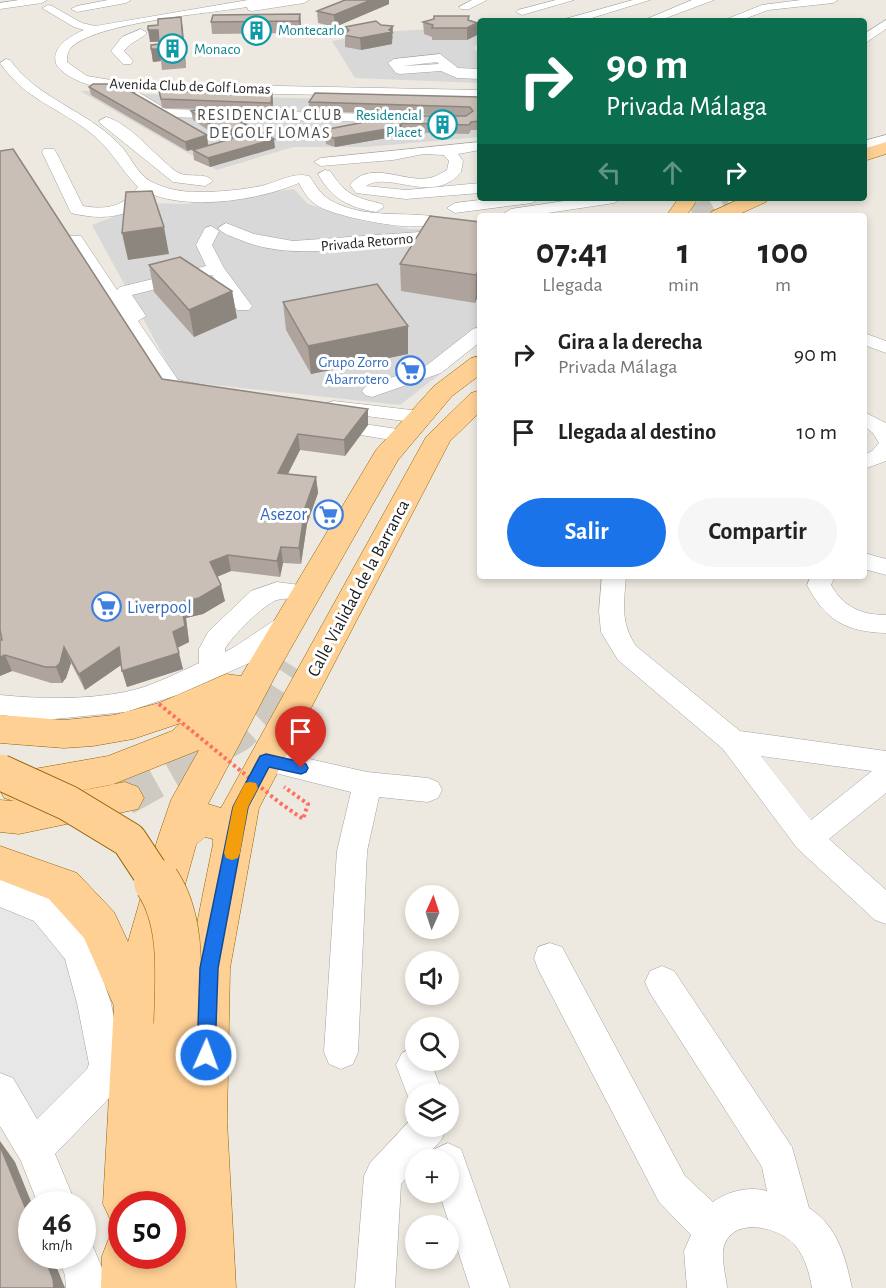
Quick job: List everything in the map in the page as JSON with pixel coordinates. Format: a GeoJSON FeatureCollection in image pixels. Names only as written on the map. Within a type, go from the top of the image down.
{"type":"FeatureCollection","features":[{"type":"Feature","properties":{"kind":"main road"},"geometry":{"type":"LineString","coordinates":[[867,154],[886,148]]}},
{"type":"Feature","properties":{"kind":"main road"},"geometry":{"type":"LineString","coordinates":[[867,163],[886,158]]}},
{"type":"Feature","properties":{"kind":"main road"},"geometry":{"type":"LineString","coordinates":[[725,213],[752,201]]}},
{"type":"Feature","properties":{"kind":"main road","name":"Calle Vialidad de la Barranca"},"geometry":{"type":"LineString","coordinates":[[210,1288],[204,1121],[209,968],[240,807],[266,760],[419,434],[443,391],[477,365]]}},
{"type":"Feature","properties":{"kind":"main road","name":"Calle Vialidad de la Barranca"},"geometry":{"type":"LineString","coordinates":[[130,1191],[157,1015],[152,928],[190,800],[279,666],[298,608],[386,456],[419,434],[439,437],[477,401]]}},
{"type":"Feature","properties":{"kind":"main road"},"geometry":{"type":"LineString","coordinates":[[0,785],[23,787],[111,770],[185,741],[279,666],[395,493],[419,434]]}},
{"type":"Feature","properties":{"kind":"main road"},"geometry":{"type":"LineString","coordinates":[[0,729],[72,734],[139,724],[194,705],[279,666]]}},
{"type":"Feature","properties":{"kind":"main road"},"geometry":{"type":"LineString","coordinates":[[0,772],[68,804],[129,840],[168,898],[179,961],[157,1015],[175,1288]]}},
{"type":"Feature","properties":{"kind":"main road"},"geometry":{"type":"LineString","coordinates":[[0,816],[19,818],[125,798]]}},
{"type":"Feature","properties":{"kind":"main road"},"geometry":{"type":"LineString","coordinates":[[176,841],[186,827],[202,820],[220,821],[232,831],[234,845]]}},
{"type":"Feature","properties":{"kind":"main road"},"geometry":{"type":"LineString","coordinates":[[0,863],[63,886],[99,925],[157,1015]]}},
{"type":"Feature","properties":{"kind":"main road"},"geometry":{"type":"LineString","coordinates":[[127,1269],[127,1288]]}},
{"type":"Feature","properties":{"kind":"street"},"geometry":{"type":"LineString","coordinates":[[77,9],[126,0]]}},
{"type":"Feature","properties":{"kind":"street"},"geometry":{"type":"LineString","coordinates":[[465,7],[482,0]]}},
{"type":"Feature","properties":{"kind":"street"},"geometry":{"type":"LineString","coordinates":[[525,0],[546,6]]}},
{"type":"Feature","properties":{"kind":"street"},"geometry":{"type":"LineString","coordinates":[[522,12],[569,0]]}},
{"type":"Feature","properties":{"kind":"street"},"geometry":{"type":"LineString","coordinates":[[580,18],[645,0]]}},
{"type":"Feature","properties":{"kind":"street"},"geometry":{"type":"LineString","coordinates":[[655,18],[689,4],[709,0]]}},
{"type":"Feature","properties":{"kind":"street"},"geometry":{"type":"LineString","coordinates":[[722,18],[759,5],[791,0]]}},
{"type":"Feature","properties":{"kind":"street"},"geometry":{"type":"LineString","coordinates":[[736,18],[766,7],[833,0]]}},
{"type":"Feature","properties":{"kind":"street"},"geometry":{"type":"LineString","coordinates":[[141,27],[177,2],[301,3]]}},
{"type":"Feature","properties":{"kind":"street"},"geometry":{"type":"LineString","coordinates":[[235,15],[273,9],[272,2]]}},
{"type":"Feature","properties":{"kind":"street"},"geometry":{"type":"LineString","coordinates":[[85,48],[112,34],[130,29],[272,2]]}},
{"type":"Feature","properties":{"kind":"street"},"geometry":{"type":"LineString","coordinates":[[0,6],[45,4],[65,28],[96,30],[141,27],[246,4]]}},
{"type":"Feature","properties":{"kind":"street"},"geometry":{"type":"LineString","coordinates":[[867,38],[886,23]]}},
{"type":"Feature","properties":{"kind":"street","name":"Avenida Club de Golf Lomas"},"geometry":{"type":"LineString","coordinates":[[141,27],[117,51],[127,61],[104,69],[140,79],[244,85]]}},
{"type":"Feature","properties":{"kind":"street"},"geometry":{"type":"LineString","coordinates":[[65,28],[56,45],[64,48],[75,39],[96,30]]}},
{"type":"Feature","properties":{"kind":"street","name":"Avenida Club de Golf Lomas"},"geometry":{"type":"LineString","coordinates":[[64,48],[60,55],[65,68],[82,78],[106,84],[352,87],[477,85]]}},
{"type":"Feature","properties":{"kind":"street"},"geometry":{"type":"LineString","coordinates":[[298,116],[306,100],[341,97],[352,87],[400,70],[394,63],[440,58],[456,71],[477,74]]}},
{"type":"Feature","properties":{"kind":"street","name":"Avenida Club de Golf Lomas"},"geometry":{"type":"LineString","coordinates":[[3,62],[16,65],[115,128],[141,147],[170,174],[191,181],[214,220]]}},
{"type":"Feature","properties":{"kind":"street","name":"Avenida Club de Golf Lomas"},"geometry":{"type":"LineString","coordinates":[[3,62],[26,87],[94,129],[119,152],[146,186],[214,220]]}},
{"type":"Feature","properties":{"kind":"street"},"geometry":{"type":"LineString","coordinates":[[244,85],[241,92],[244,94],[276,97],[285,101],[287,107],[283,116]]}},
{"type":"Feature","properties":{"kind":"street","name":"Avenida Club de Golf Lomas"},"geometry":{"type":"LineString","coordinates":[[352,87],[477,94]]}},
{"type":"Feature","properties":{"kind":"street"},"geometry":{"type":"LineString","coordinates":[[135,94],[189,129]]}},
{"type":"Feature","properties":{"kind":"street"},"geometry":{"type":"LineString","coordinates":[[163,113],[431,120]]}},
{"type":"Feature","properties":{"kind":"street"},"geometry":{"type":"LineString","coordinates":[[336,132],[399,119]]}},
{"type":"Feature","properties":{"kind":"street"},"geometry":{"type":"LineString","coordinates":[[867,144],[886,139]]}},
{"type":"Feature","properties":{"kind":"street"},"geometry":{"type":"LineString","coordinates":[[477,147],[434,168],[395,162],[320,167],[334,190],[349,201],[392,209],[445,209],[508,201]]}},
{"type":"Feature","properties":{"kind":"street"},"geometry":{"type":"LineString","coordinates":[[395,162],[413,150],[452,158],[477,159]]}},
{"type":"Feature","properties":{"kind":"street"},"geometry":{"type":"LineString","coordinates":[[49,152],[65,181],[77,210],[100,214],[120,210],[137,200],[146,186],[170,174]]}},
{"type":"Feature","properties":{"kind":"street"},"geometry":{"type":"LineString","coordinates":[[452,158],[454,172],[441,180],[425,183],[371,177],[361,181],[358,185],[361,190],[373,193],[414,195],[477,189]]}},
{"type":"Feature","properties":{"kind":"street","name":"Avenida Club de Golf Lomas"},"geometry":{"type":"LineString","coordinates":[[214,220],[254,193],[283,187],[320,167]]}},
{"type":"Feature","properties":{"kind":"street"},"geometry":{"type":"LineString","coordinates":[[434,168],[436,173],[424,178],[371,173],[354,178],[352,186],[355,192],[366,196],[411,201],[477,190]]}},
{"type":"Feature","properties":{"kind":"street","name":"Avenida Club de Golf Lomas"},"geometry":{"type":"LineString","coordinates":[[214,220],[282,170],[286,176],[300,179]]}},
{"type":"Feature","properties":{"kind":"street"},"geometry":{"type":"LineString","coordinates":[[300,179],[314,197],[335,209],[386,220],[437,222],[477,218]]}},
{"type":"Feature","properties":{"kind":"street"},"geometry":{"type":"LineString","coordinates":[[515,213],[595,201]]}},
{"type":"Feature","properties":{"kind":"street"},"geometry":{"type":"LineString","coordinates":[[214,220],[209,271],[243,306]]}},
{"type":"Feature","properties":{"kind":"street","name":"Privada Retorno"},"geometry":{"type":"LineString","coordinates":[[214,220],[238,234],[300,247],[346,238],[414,237],[477,242]]}},
{"type":"Feature","properties":{"kind":"street"},"geometry":{"type":"LineString","coordinates":[[346,238],[386,220]]}},
{"type":"Feature","properties":{"kind":"street"},"geometry":{"type":"LineString","coordinates":[[321,236],[346,238],[403,221]]}},
{"type":"Feature","properties":{"kind":"street"},"geometry":{"type":"LineString","coordinates":[[75,239],[171,385],[210,400],[157,402]]}},
{"type":"Feature","properties":{"kind":"street"},"geometry":{"type":"LineString","coordinates":[[160,350],[123,294],[133,289],[209,271]]}},
{"type":"Feature","properties":{"kind":"street"},"geometry":{"type":"LineString","coordinates":[[372,391],[434,369],[477,335]]}},
{"type":"Feature","properties":{"kind":"street"},"geometry":{"type":"LineString","coordinates":[[867,340],[886,347]]}},
{"type":"Feature","properties":{"kind":"street"},"geometry":{"type":"LineString","coordinates":[[315,414],[419,434]]}},
{"type":"Feature","properties":{"kind":"street"},"geometry":{"type":"LineString","coordinates":[[867,420],[875,424],[885,448],[873,460],[867,461]]}},
{"type":"Feature","properties":{"kind":"street"},"geometry":{"type":"LineString","coordinates":[[867,562],[886,567]]}},
{"type":"Feature","properties":{"kind":"street"},"geometry":{"type":"LineString","coordinates":[[614,579],[611,611],[614,632],[627,653],[733,741],[808,839],[886,910]]}},
{"type":"Feature","properties":{"kind":"street"},"geometry":{"type":"LineString","coordinates":[[822,579],[819,585],[826,602],[845,616],[870,624],[886,624]]}},
{"type":"Feature","properties":{"kind":"street"},"geometry":{"type":"LineString","coordinates":[[0,705],[44,710],[126,702],[168,688],[249,652],[298,608],[278,590],[260,597],[217,639],[212,649],[212,668]]}},
{"type":"Feature","properties":{"kind":"street"},"geometry":{"type":"LineString","coordinates":[[733,741],[886,762]]}},
{"type":"Feature","properties":{"kind":"street"},"geometry":{"type":"LineString","coordinates":[[266,760],[367,784],[428,790]]}},
{"type":"Feature","properties":{"kind":"street"},"geometry":{"type":"LineString","coordinates":[[808,839],[886,777]]}},
{"type":"Feature","properties":{"kind":"street"},"geometry":{"type":"LineString","coordinates":[[341,1052],[352,851],[367,784]]}},
{"type":"Feature","properties":{"kind":"street"},"geometry":{"type":"LineString","coordinates":[[0,892],[45,911],[79,952],[94,1003],[106,1064],[100,1081],[34,1149]]}},
{"type":"Feature","properties":{"kind":"street"},"geometry":{"type":"LineString","coordinates":[[550,958],[672,1189],[712,1229]]}},
{"type":"Feature","properties":{"kind":"street"},"geometry":{"type":"LineString","coordinates":[[662,981],[779,1160],[792,1218]]}},
{"type":"Feature","properties":{"kind":"street"},"geometry":{"type":"LineString","coordinates":[[0,1091],[34,1149],[52,1191]]}},
{"type":"Feature","properties":{"kind":"street"},"geometry":{"type":"LineString","coordinates":[[375,1288],[383,1176],[419,1137]]}},
{"type":"Feature","properties":{"kind":"street"},"geometry":{"type":"LineString","coordinates":[[459,1202],[481,1284]]}},
{"type":"Feature","properties":{"kind":"street"},"geometry":{"type":"LineString","coordinates":[[707,1288],[703,1274],[705,1242],[712,1229],[727,1213],[747,1206],[770,1208],[792,1218],[817,1243],[837,1284]]}},
{"type":"Feature","properties":{"kind":"street"},"geometry":{"type":"LineString","coordinates":[[82,1269],[86,1288]]}},
{"type":"Feature","properties":{"kind":"path"},"geometry":{"type":"LineString","coordinates":[[159,704],[280,803],[303,819],[308,804]]}},
{"type":"Feature","properties":{"kind":"shaded area","name":"Residencial Placet"},"geometry":{"type":"Polygon","coordinates":[[[465,27],[477,34],[477,45],[473,48],[477,51],[477,83],[355,78],[332,41],[382,32],[465,27]]]}},
{"type":"Feature","properties":{"kind":"shaded area","name":"Residencial Placet"},"geometry":{"type":"Polygon","coordinates":[[[125,90],[145,94],[477,103],[477,137],[366,147],[293,147],[217,170],[80,91],[125,90]]]}},
{"type":"Feature","properties":{"kind":"shaded area"},"geometry":{"type":"Polygon","coordinates":[[[294,189],[308,204],[358,220],[410,229],[464,228],[477,237],[477,345],[400,405],[177,381],[92,225],[149,203],[188,204],[294,189]]]}},
{"type":"Feature","properties":{"kind":"shaded area"},"geometry":{"type":"Polygon","coordinates":[[[0,881],[104,969],[114,1010],[119,1066],[27,1159],[0,1111],[0,881]]]}},
{"type":"Feature","properties":{"kind":"building"},"geometry":{"type":"Polygon","coordinates":[[[345,0],[371,0],[334,15],[317,11],[345,0]]]}},
{"type":"Feature","properties":{"kind":"building"},"geometry":{"type":"Polygon","coordinates":[[[300,14],[299,21],[211,22],[213,15],[300,14]]]}},
{"type":"Feature","properties":{"kind":"building"},"geometry":{"type":"Polygon","coordinates":[[[434,16],[469,16],[468,20],[477,23],[467,28],[432,28],[433,25],[423,22],[434,19],[434,16]]]}},
{"type":"Feature","properties":{"kind":"building","name":"Monaco"},"geometry":{"type":"Polygon","coordinates":[[[181,17],[184,56],[160,57],[159,49],[151,49],[151,45],[159,44],[158,30],[148,30],[148,26],[158,25],[158,19],[181,17]]]}},
{"type":"Feature","properties":{"kind":"building"},"geometry":{"type":"Polygon","coordinates":[[[376,21],[381,25],[393,26],[389,30],[392,32],[360,38],[344,35],[349,30],[345,27],[376,21]]]}},
{"type":"Feature","properties":{"kind":"building"},"geometry":{"type":"Polygon","coordinates":[[[93,84],[118,84],[207,135],[185,142],[89,87],[93,84]]]}},
{"type":"Feature","properties":{"kind":"building"},"geometry":{"type":"Polygon","coordinates":[[[159,91],[272,93],[271,103],[161,99],[159,91]]]}},
{"type":"Feature","properties":{"kind":"building"},"geometry":{"type":"Polygon","coordinates":[[[315,93],[477,97],[477,121],[471,122],[469,125],[402,123],[398,127],[334,138],[325,135],[329,129],[395,116],[466,116],[473,111],[470,107],[309,102],[315,93]]]}},
{"type":"Feature","properties":{"kind":"building"},"geometry":{"type":"Polygon","coordinates":[[[212,107],[249,126],[221,131],[191,111],[212,107]]]}},
{"type":"Feature","properties":{"kind":"building"},"geometry":{"type":"Polygon","coordinates":[[[258,131],[274,139],[208,158],[193,150],[258,131]]]}},
{"type":"Feature","properties":{"kind":"building"},"geometry":{"type":"Polygon","coordinates":[[[13,149],[162,379],[368,409],[344,440],[298,434],[278,473],[316,477],[305,508],[299,548],[281,547],[277,561],[228,555],[210,562],[221,585],[199,598],[181,602],[185,626],[173,632],[179,653],[122,671],[119,647],[79,674],[64,647],[60,663],[56,667],[45,667],[5,655],[0,657],[0,640],[2,640],[0,630],[0,151],[13,149]]]}},
{"type":"Feature","properties":{"kind":"building"},"geometry":{"type":"Polygon","coordinates":[[[152,191],[164,227],[122,233],[126,192],[152,191]]]}},
{"type":"Feature","properties":{"kind":"building"},"geometry":{"type":"Polygon","coordinates":[[[430,216],[477,222],[476,275],[400,264],[430,216]]]}},
{"type":"Feature","properties":{"kind":"building"},"geometry":{"type":"Polygon","coordinates":[[[180,257],[232,291],[189,310],[149,265],[180,257]]]}},
{"type":"Feature","properties":{"kind":"building"},"geometry":{"type":"Polygon","coordinates":[[[377,284],[408,326],[308,346],[283,302],[377,284]]]}},
{"type":"Feature","properties":{"kind":"building"},"geometry":{"type":"Polygon","coordinates":[[[0,1146],[18,1191],[18,1269],[49,1269],[54,1288],[0,1288],[0,1146]]]}},
{"type":"Feature","properties":{"kind":"tunnel"},"geometry":{"type":"LineString","coordinates":[[699,213],[721,201]]}},
{"type":"Feature","properties":{"kind":"tunnel"},"geometry":{"type":"LineString","coordinates":[[125,798],[239,734],[269,706],[294,667]]}},
{"type":"Feature","properties":{"kind":"slow traffic"},"geometry":{"type":"LineString","coordinates":[[232,853],[240,807],[250,788]]}},
{"type":"Feature","properties":{"kind":"place","name":"Montecarlo"},"geometry":{"type":"Point","coordinates":[257,30]}},
{"type":"Feature","properties":{"kind":"place","name":"Monaco"},"geometry":{"type":"Point","coordinates":[173,49]}},
{"type":"Feature","properties":{"kind":"place","name":"Residencial Placet"},"geometry":{"type":"Point","coordinates":[443,124]}},
{"type":"Feature","properties":{"kind":"place","name":"Grupo Zorro Abarrotero"},"geometry":{"type":"Point","coordinates":[410,371]}},
{"type":"Feature","properties":{"kind":"place","name":"Asezor"},"geometry":{"type":"Point","coordinates":[328,514]}},
{"type":"Feature","properties":{"kind":"place","name":"Liverpool"},"geometry":{"type":"Point","coordinates":[106,607]}},
{"type":"Feature","properties":{"kind":"district","name":"RESIDENCIAL CLUB DE GOLF LOMAS"},"geometry":{"type":"Point","coordinates":[270,123]}},
{"type":"Feature","properties":{"kind":"route"},"geometry":{"type":"LineString","coordinates":[[206,1055],[209,968],[240,807],[266,760],[301,768]]}}]}
